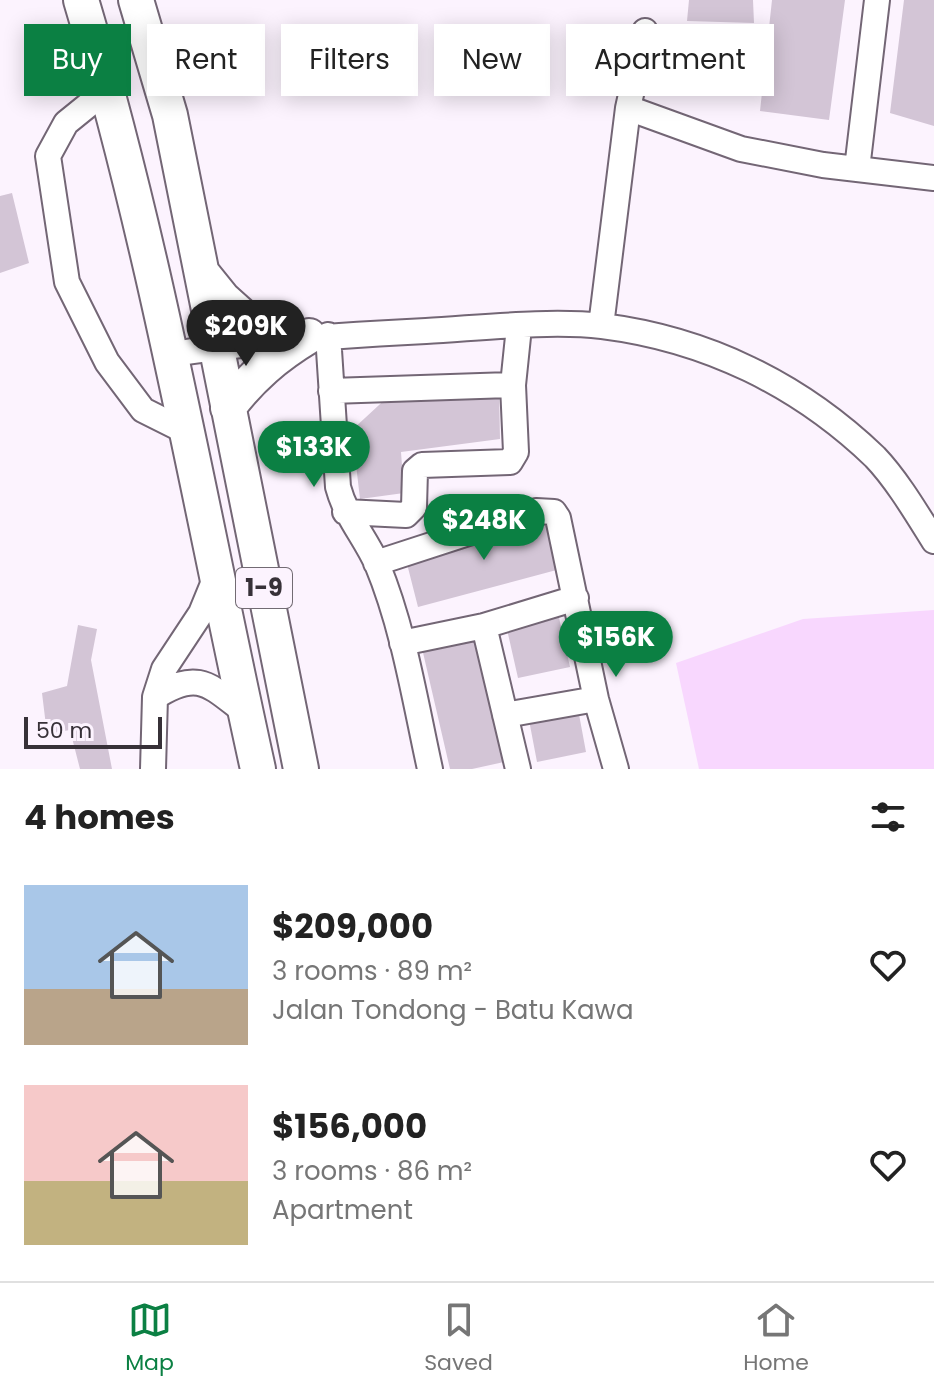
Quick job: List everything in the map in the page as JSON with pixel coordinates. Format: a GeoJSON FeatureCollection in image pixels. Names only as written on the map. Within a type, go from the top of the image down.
{"type":"FeatureCollection","features":[{"type":"Feature","properties":{"kind":"highway","name":"1-9"},"geometry":{"type":"LineString","coordinates":[[81,0],[88,24]]}},
{"type":"Feature","properties":{"kind":"highway","name":"1-9"},"geometry":{"type":"LineString","coordinates":[[136,0],[170,115],[301,769]]}},
{"type":"Feature","properties":{"kind":"highway","name":"1-9"},"geometry":{"type":"LineString","coordinates":[[110,96],[173,354],[258,769]]}},
{"type":"Feature","properties":{"kind":"highway"},"geometry":{"type":"LineString","coordinates":[[202,273],[223,299],[270,341]]}},
{"type":"Feature","properties":{"kind":"highway"},"geometry":{"type":"LineString","coordinates":[[228,408],[247,382],[274,358],[318,335]]}},
{"type":"Feature","properties":{"kind":"street"},"geometry":{"type":"LineString","coordinates":[[857,169],[877,0]]}},
{"type":"Feature","properties":{"kind":"street"},"geometry":{"type":"LineString","coordinates":[[99,96],[66,123],[48,156],[67,282],[107,362],[143,410],[189,433]]}},
{"type":"Feature","properties":{"kind":"street"},"geometry":{"type":"LineString","coordinates":[[601,326],[631,96]]}},
{"type":"Feature","properties":{"kind":"street"},"geometry":{"type":"LineString","coordinates":[[628,108],[741,149],[857,169],[934,178]]}},
{"type":"Feature","properties":{"kind":"street"},"geometry":{"type":"LineString","coordinates":[[173,354],[318,335],[519,327],[601,326],[662,338],[740,362],[785,385],[877,459],[934,541]]}},
{"type":"Feature","properties":{"kind":"street"},"geometry":{"type":"LineString","coordinates":[[345,512],[406,515],[414,507],[415,471],[422,465],[510,462],[516,452],[513,385],[519,327]]}},
{"type":"Feature","properties":{"kind":"street"},"geometry":{"type":"LineString","coordinates":[[318,335],[331,391],[338,487],[345,512],[376,563],[402,643],[430,769]]}},
{"type":"Feature","properties":{"kind":"street"},"geometry":{"type":"LineString","coordinates":[[331,391],[513,385]]}},
{"type":"Feature","properties":{"kind":"street"},"geometry":{"type":"LineString","coordinates":[[376,563],[544,509],[558,518],[596,699],[616,769]]}},
{"type":"Feature","properties":{"kind":"street"},"geometry":{"type":"LineString","coordinates":[[153,769],[155,697],[164,669],[201,613],[217,574]]}},
{"type":"Feature","properties":{"kind":"street"},"geometry":{"type":"LineString","coordinates":[[402,643],[484,626],[576,598]]}},
{"type":"Feature","properties":{"kind":"street"},"geometry":{"type":"LineString","coordinates":[[484,626],[518,769]]}},
{"type":"Feature","properties":{"kind":"street"},"geometry":{"type":"LineString","coordinates":[[155,697],[179,682],[202,682],[246,713]]}},
{"type":"Feature","properties":{"kind":"street"},"geometry":{"type":"LineString","coordinates":[[505,715],[596,699]]}},
{"type":"Feature","properties":{"kind":"shaded area"},"geometry":{"type":"Polygon","coordinates":[[[934,610],[934,769],[699,769],[676,663],[803,619],[934,610]]]}},
{"type":"Feature","properties":{"kind":"building"},"geometry":{"type":"Polygon","coordinates":[[[689,0],[753,0],[754,23],[687,21],[689,0]]]}},
{"type":"Feature","properties":{"kind":"building"},"geometry":{"type":"Polygon","coordinates":[[[772,0],[845,0],[829,120],[760,111],[762,96],[774,96],[774,24],[769,24],[772,0]]]}},
{"type":"Feature","properties":{"kind":"building"},"geometry":{"type":"Polygon","coordinates":[[[904,0],[934,0],[934,126],[890,113],[904,0]]]}},
{"type":"Feature","properties":{"kind":"building"},"geometry":{"type":"Polygon","coordinates":[[[12,193],[29,263],[0,273],[0,196],[12,193]]]}},
{"type":"Feature","properties":{"kind":"building"},"geometry":{"type":"Polygon","coordinates":[[[499,389],[500,439],[401,452],[404,493],[360,499],[352,430],[392,393],[499,389]]]}},
{"type":"Feature","properties":{"kind":"building"},"geometry":{"type":"Polygon","coordinates":[[[550,517],[564,568],[418,607],[405,556],[550,517]]]}},
{"type":"Feature","properties":{"kind":"building"},"geometry":{"type":"Polygon","coordinates":[[[558,613],[570,667],[518,678],[506,625],[558,613]]]}},
{"type":"Feature","properties":{"kind":"building"},"geometry":{"type":"Polygon","coordinates":[[[78,625],[97,629],[91,660],[112,769],[80,769],[70,730],[47,734],[42,693],[67,686],[78,625]]]}},
{"type":"Feature","properties":{"kind":"building"},"geometry":{"type":"Polygon","coordinates":[[[474,631],[504,762],[472,769],[450,769],[421,644],[474,631]]]}},
{"type":"Feature","properties":{"kind":"building"},"geometry":{"type":"Polygon","coordinates":[[[578,709],[586,752],[537,762],[529,720],[578,709]]]}}]}
